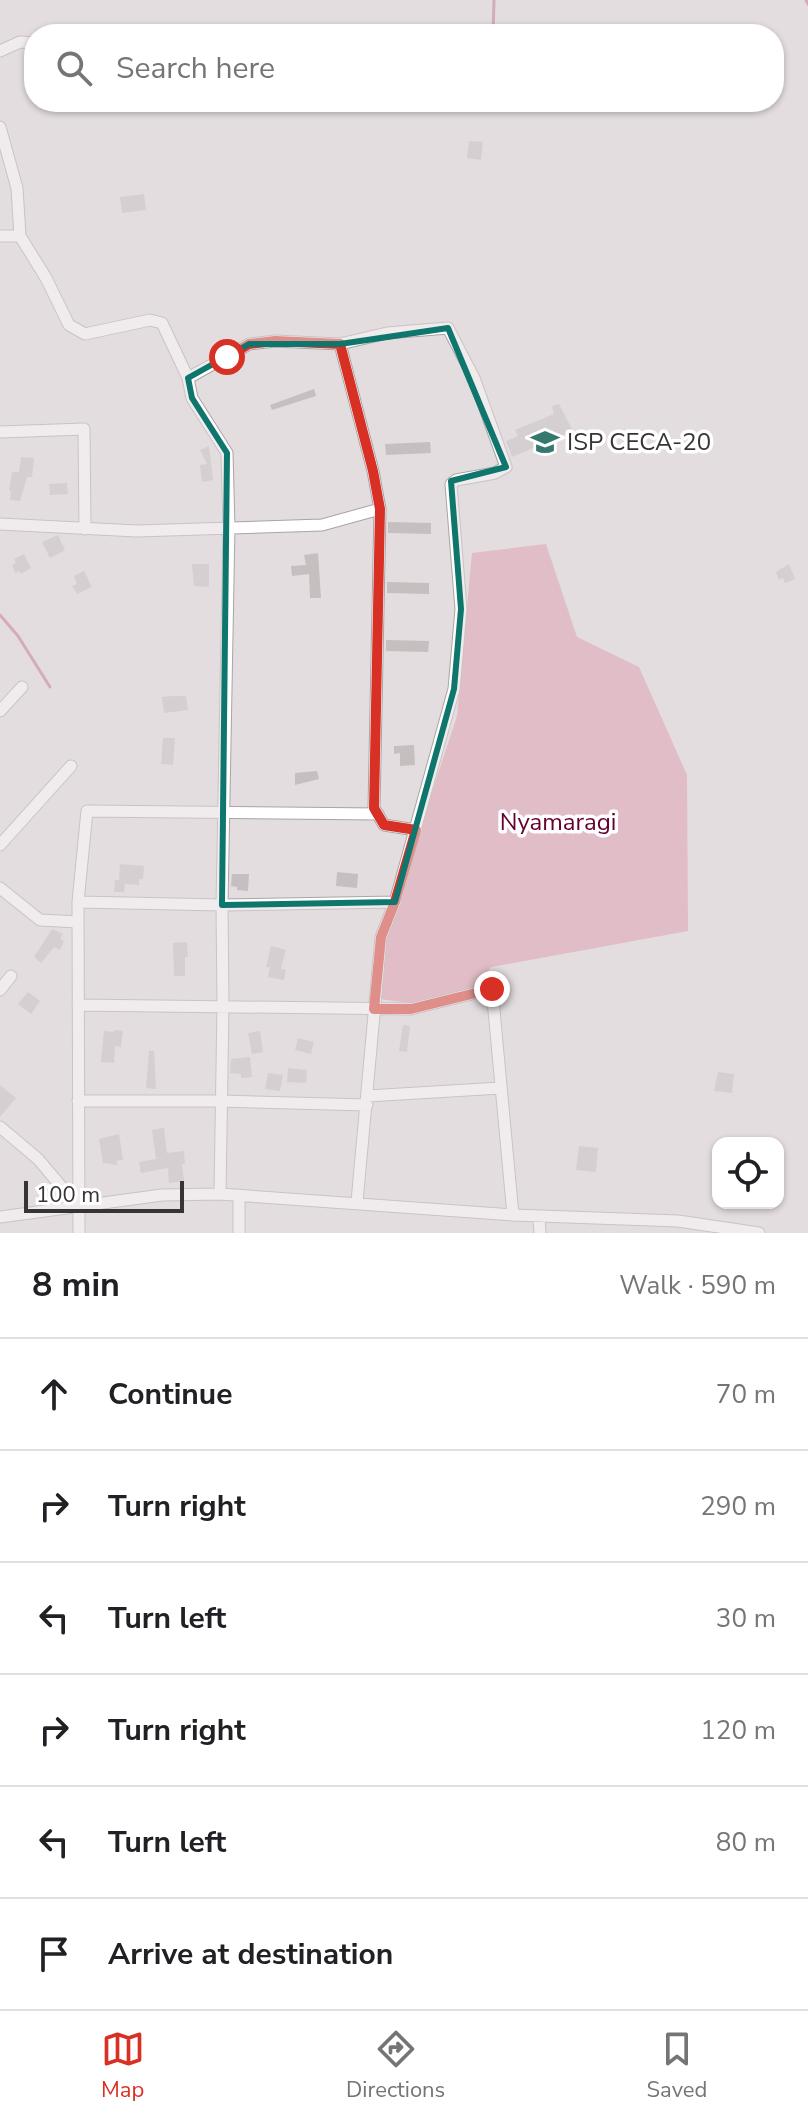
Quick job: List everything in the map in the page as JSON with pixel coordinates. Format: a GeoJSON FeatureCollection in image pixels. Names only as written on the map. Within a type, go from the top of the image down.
{"type":"FeatureCollection","features":[{"type":"Feature","properties":{"kind":"street"},"geometry":{"type":"LineString","coordinates":[[0,51],[24,42]]}},
{"type":"Feature","properties":{"kind":"street"},"geometry":{"type":"LineString","coordinates":[[0,127],[17,188],[20,236],[46,278],[69,325],[85,334],[150,320],[162,323],[188,378],[192,398],[227,453],[229,527],[220,1194]]}},
{"type":"Feature","properties":{"kind":"street"},"geometry":{"type":"LineString","coordinates":[[0,236],[20,236]]}},
{"type":"Feature","properties":{"kind":"street"},"geometry":{"type":"LineString","coordinates":[[188,378],[249,344],[275,341],[340,344],[387,333],[448,328],[474,378],[506,467],[495,473],[456,480],[451,484],[461,609],[454,689],[395,902],[381,937],[357,1202]]}},
{"type":"Feature","properties":{"kind":"street"},"geometry":{"type":"LineString","coordinates":[[340,344],[380,509],[374,808],[384,825],[416,830]]}},
{"type":"Feature","properties":{"kind":"street"},"geometry":{"type":"LineString","coordinates":[[0,432],[84,429],[85,529]]}},
{"type":"Feature","properties":{"kind":"street"},"geometry":{"type":"LineString","coordinates":[[0,524],[137,531],[322,525],[380,509]]}},
{"type":"Feature","properties":{"kind":"street"},"geometry":{"type":"LineString","coordinates":[[0,711],[22,687]]}},
{"type":"Feature","properties":{"kind":"street"},"geometry":{"type":"LineString","coordinates":[[0,845],[71,766]]}},
{"type":"Feature","properties":{"kind":"street"},"geometry":{"type":"LineString","coordinates":[[79,1233],[78,902],[87,811],[378,814]]}},
{"type":"Feature","properties":{"kind":"street"},"geometry":{"type":"LineString","coordinates":[[0,888],[40,920],[78,922]]}},
{"type":"Feature","properties":{"kind":"street"},"geometry":{"type":"LineString","coordinates":[[78,902],[222,905],[395,902]]}},
{"type":"Feature","properties":{"kind":"street"},"geometry":{"type":"LineString","coordinates":[[0,990],[11,976]]}},
{"type":"Feature","properties":{"kind":"street"},"geometry":{"type":"LineString","coordinates":[[78,1005],[411,1009],[492,989],[513,1215]]}},
{"type":"Feature","properties":{"kind":"street"},"geometry":{"type":"LineString","coordinates":[[78,1101],[368,1100],[500,1088]]}},
{"type":"Feature","properties":{"kind":"street"},"geometry":{"type":"LineString","coordinates":[[0,1127],[38,1159],[77,1205]]}},
{"type":"Feature","properties":{"kind":"street"},"geometry":{"type":"LineString","coordinates":[[0,1217],[162,1195],[220,1194],[539,1217],[678,1221],[708,1229],[759,1233]]}},
{"type":"Feature","properties":{"kind":"street"},"geometry":{"type":"LineString","coordinates":[[239,1195],[239,1233]]}},
{"type":"Feature","properties":{"kind":"street"},"geometry":{"type":"LineString","coordinates":[[539,1217],[540,1233]]}},
{"type":"Feature","properties":{"kind":"highlighted area"},"geometry":{"type":"Polygon","coordinates":[[[448,328],[506,467],[451,481],[461,609],[454,689],[395,902],[222,905],[227,453],[192,398],[188,378],[249,344],[340,344],[448,328]]]}},
{"type":"Feature","properties":{"kind":"green space","name":"Nyamaragi"},"geometry":{"type":"Polygon","coordinates":[[[546,544],[577,637],[639,667],[687,775],[688,931],[491,967],[475,992],[409,1003],[380,999],[386,932],[457,716],[472,553],[546,544]]]}},
{"type":"Feature","properties":{"kind":"building"},"geometry":{"type":"Polygon","coordinates":[[[469,141],[483,142],[481,160],[467,158],[469,141]]]}},
{"type":"Feature","properties":{"kind":"building"},"geometry":{"type":"Polygon","coordinates":[[[144,194],[146,210],[122,213],[120,197],[144,194]]]}},
{"type":"Feature","properties":{"kind":"building"},"geometry":{"type":"Polygon","coordinates":[[[314,389],[316,396],[272,410],[270,405],[314,389]]]}},
{"type":"Feature","properties":{"kind":"building"},"geometry":{"type":"Polygon","coordinates":[[[559,404],[573,431],[512,457],[506,441],[518,436],[515,430],[554,414],[552,406],[559,404]]]}},
{"type":"Feature","properties":{"kind":"building"},"geometry":{"type":"Polygon","coordinates":[[[430,442],[431,453],[386,455],[385,444],[430,442]]]}},
{"type":"Feature","properties":{"kind":"building"},"geometry":{"type":"Polygon","coordinates":[[[209,446],[213,480],[202,482],[200,465],[207,464],[200,450],[209,446]]]}},
{"type":"Feature","properties":{"kind":"building"},"geometry":{"type":"Polygon","coordinates":[[[21,457],[34,458],[32,477],[27,477],[20,501],[10,500],[12,472],[19,472],[21,457]]]}},
{"type":"Feature","properties":{"kind":"building"},"geometry":{"type":"Polygon","coordinates":[[[67,483],[68,494],[50,495],[49,484],[67,483]]]}},
{"type":"Feature","properties":{"kind":"building"},"geometry":{"type":"Polygon","coordinates":[[[388,522],[431,523],[431,534],[388,533],[388,522]]]}},
{"type":"Feature","properties":{"kind":"building"},"geometry":{"type":"Polygon","coordinates":[[[58,535],[65,550],[50,558],[42,542],[58,535]]]}},
{"type":"Feature","properties":{"kind":"building"},"geometry":{"type":"Polygon","coordinates":[[[318,553],[321,598],[310,598],[309,574],[292,576],[291,566],[306,565],[304,555],[318,553]]]}},
{"type":"Feature","properties":{"kind":"building"},"geometry":{"type":"Polygon","coordinates":[[[24,554],[31,568],[21,574],[20,571],[15,573],[12,565],[16,563],[14,559],[24,554]]]}},
{"type":"Feature","properties":{"kind":"building"},"geometry":{"type":"Polygon","coordinates":[[[192,564],[209,564],[209,587],[194,586],[192,564]]]}},
{"type":"Feature","properties":{"kind":"building"},"geometry":{"type":"Polygon","coordinates":[[[789,564],[795,579],[785,583],[783,578],[779,580],[776,572],[789,564]]]}},
{"type":"Feature","properties":{"kind":"building"},"geometry":{"type":"Polygon","coordinates":[[[84,571],[92,587],[77,594],[72,586],[77,584],[74,576],[84,571]]]}},
{"type":"Feature","properties":{"kind":"building"},"geometry":{"type":"Polygon","coordinates":[[[387,582],[429,583],[429,594],[387,593],[387,582]]]}},
{"type":"Feature","properties":{"kind":"building"},"geometry":{"type":"Polygon","coordinates":[[[386,640],[429,641],[428,652],[386,651],[386,640]]]}},
{"type":"Feature","properties":{"kind":"building"},"geometry":{"type":"Polygon","coordinates":[[[186,696],[188,710],[164,713],[162,697],[186,696]]]}},
{"type":"Feature","properties":{"kind":"building"},"geometry":{"type":"Polygon","coordinates":[[[163,738],[175,738],[173,765],[161,764],[163,738]]]}},
{"type":"Feature","properties":{"kind":"building"},"geometry":{"type":"Polygon","coordinates":[[[414,745],[415,765],[400,766],[400,753],[394,754],[394,746],[414,745]]]}},
{"type":"Feature","properties":{"kind":"building"},"geometry":{"type":"Polygon","coordinates":[[[317,771],[319,779],[295,785],[295,773],[317,771]]]}},
{"type":"Feature","properties":{"kind":"building"},"geometry":{"type":"Polygon","coordinates":[[[120,864],[144,866],[143,879],[139,879],[139,885],[125,884],[124,892],[114,892],[115,880],[119,880],[120,864]]]}},
{"type":"Feature","properties":{"kind":"building"},"geometry":{"type":"Polygon","coordinates":[[[337,872],[358,874],[357,888],[336,886],[337,872]]]}},
{"type":"Feature","properties":{"kind":"building"},"geometry":{"type":"Polygon","coordinates":[[[232,874],[249,874],[248,891],[231,886],[232,874]]]}},
{"type":"Feature","properties":{"kind":"building"},"geometry":{"type":"Polygon","coordinates":[[[52,929],[63,934],[60,939],[64,941],[60,950],[54,947],[41,963],[34,957],[52,929]]]}},
{"type":"Feature","properties":{"kind":"building"},"geometry":{"type":"Polygon","coordinates":[[[187,942],[185,976],[174,976],[173,943],[187,942]]]}},
{"type":"Feature","properties":{"kind":"building"},"geometry":{"type":"Polygon","coordinates":[[[271,946],[286,950],[281,969],[286,970],[284,980],[268,977],[270,967],[266,967],[271,946]]]}},
{"type":"Feature","properties":{"kind":"building"},"geometry":{"type":"Polygon","coordinates":[[[28,992],[40,1001],[31,1014],[18,1004],[28,992]]]}},
{"type":"Feature","properties":{"kind":"building"},"geometry":{"type":"Polygon","coordinates":[[[403,1025],[410,1026],[407,1052],[399,1051],[403,1025]]]}},
{"type":"Feature","properties":{"kind":"building"},"geometry":{"type":"Polygon","coordinates":[[[104,1031],[123,1031],[121,1047],[115,1046],[114,1063],[101,1062],[104,1031]]]}},
{"type":"Feature","properties":{"kind":"building"},"geometry":{"type":"Polygon","coordinates":[[[260,1031],[263,1052],[252,1054],[248,1033],[260,1031]]]}},
{"type":"Feature","properties":{"kind":"building"},"geometry":{"type":"Polygon","coordinates":[[[298,1038],[314,1042],[311,1054],[295,1050],[298,1038]]]}},
{"type":"Feature","properties":{"kind":"building"},"geometry":{"type":"Polygon","coordinates":[[[149,1051],[154,1051],[156,1089],[146,1088],[149,1051]]]}},
{"type":"Feature","properties":{"kind":"building"},"geometry":{"type":"Polygon","coordinates":[[[250,1057],[252,1077],[241,1078],[241,1074],[230,1073],[231,1059],[250,1057]]]}},
{"type":"Feature","properties":{"kind":"building"},"geometry":{"type":"Polygon","coordinates":[[[288,1068],[307,1070],[306,1083],[287,1082],[288,1068]]]}},
{"type":"Feature","properties":{"kind":"building"},"geometry":{"type":"Polygon","coordinates":[[[718,1072],[734,1074],[732,1093],[714,1091],[718,1072]]]}},
{"type":"Feature","properties":{"kind":"building"},"geometry":{"type":"Polygon","coordinates":[[[268,1073],[283,1075],[280,1091],[265,1089],[268,1073]]]}},
{"type":"Feature","properties":{"kind":"building"},"geometry":{"type":"Polygon","coordinates":[[[0,1085],[16,1098],[0,1117],[0,1085]]]}},
{"type":"Feature","properties":{"kind":"building"},"geometry":{"type":"Polygon","coordinates":[[[164,1128],[167,1153],[184,1151],[184,1181],[169,1183],[168,1168],[141,1173],[139,1162],[156,1159],[152,1130],[164,1128]]]}},
{"type":"Feature","properties":{"kind":"building"},"geometry":{"type":"Polygon","coordinates":[[[119,1134],[123,1160],[116,1161],[118,1165],[103,1163],[99,1139],[119,1134]]]}},
{"type":"Feature","properties":{"kind":"building"},"geometry":{"type":"Polygon","coordinates":[[[579,1146],[598,1148],[596,1172],[576,1170],[579,1146]]]}},
{"type":"Feature","properties":{"kind":"waterway"},"geometry":{"type":"LineString","coordinates":[[493,24],[494,0]]}},
{"type":"Feature","properties":{"kind":"waterway"},"geometry":{"type":"LineString","coordinates":[[806,0],[808,4]]}},
{"type":"Feature","properties":{"kind":"waterway"},"geometry":{"type":"LineString","coordinates":[[0,615],[18,636],[50,687]]}},
{"type":"Feature","properties":{"kind":"place","name":"ISP CECA-20"},"geometry":{"type":"Point","coordinates":[545,442]}},
{"type":"Feature","properties":{"kind":"route"},"geometry":{"type":"LineString","coordinates":[[227,357],[249,344],[275,341],[340,344],[373,471],[380,509],[374,808],[384,825],[416,830],[395,902],[381,937],[374,1009],[411,1009],[492,989]]}}]}
